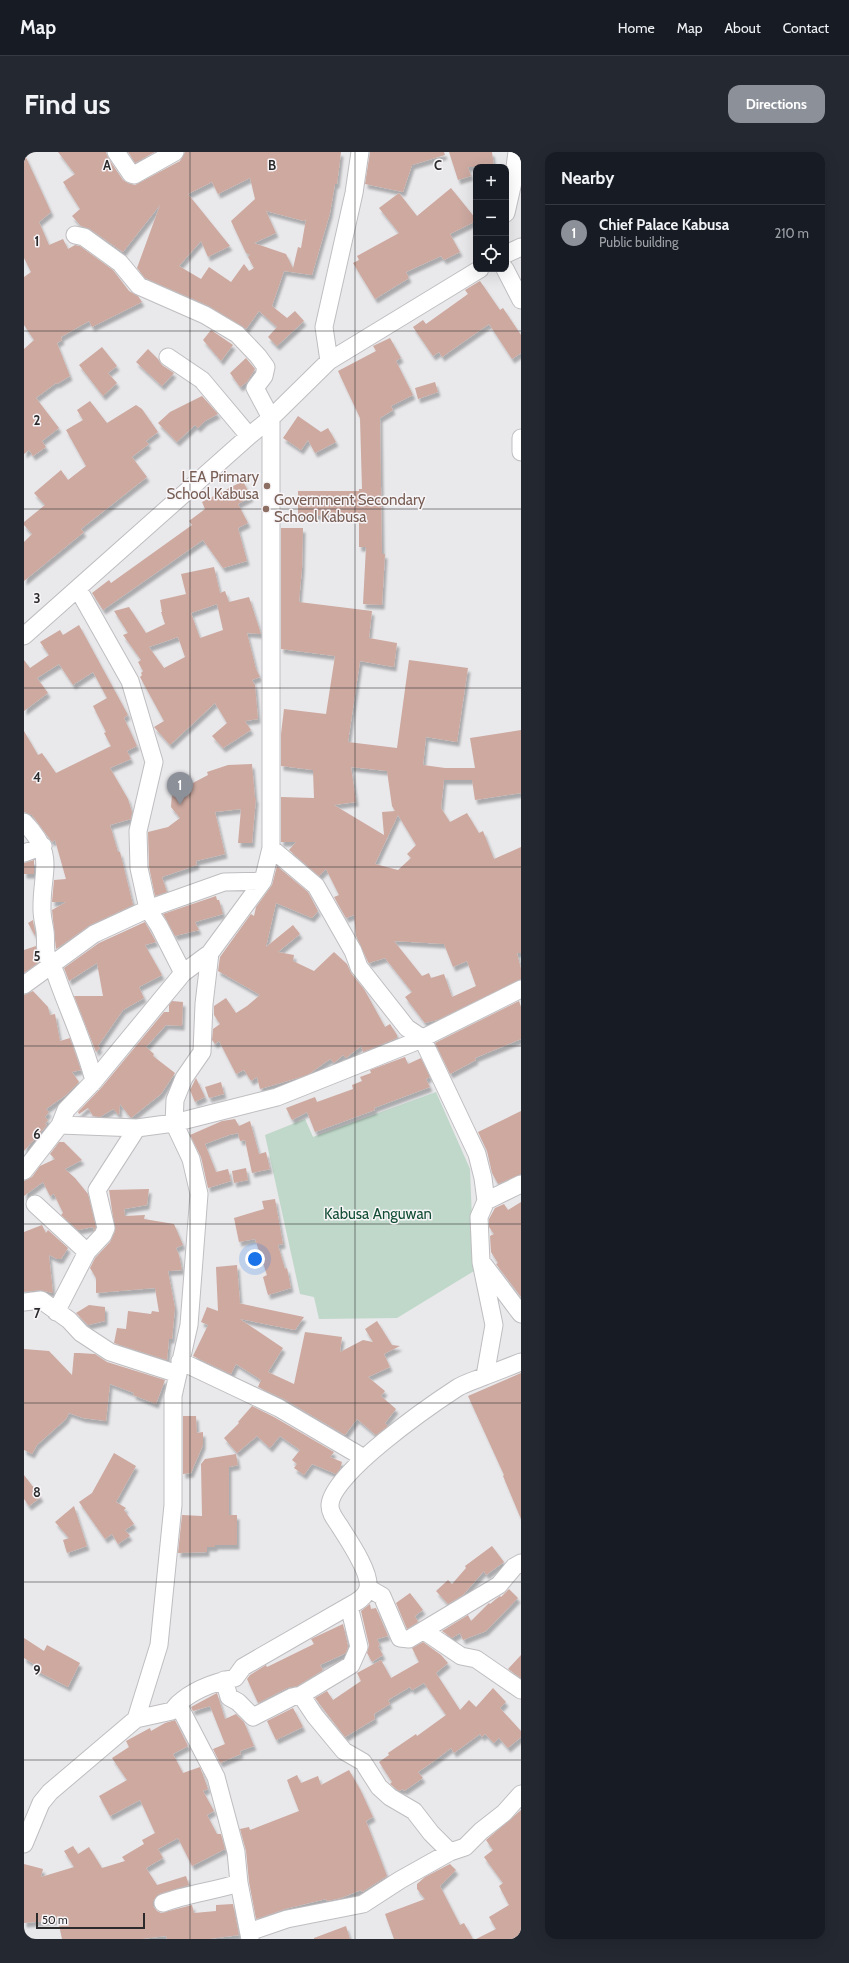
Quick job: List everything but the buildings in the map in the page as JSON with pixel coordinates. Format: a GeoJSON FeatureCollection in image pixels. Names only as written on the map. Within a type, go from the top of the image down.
{"type":"FeatureCollection","features":[{"type":"Feature","properties":{"kind":"street"},"geometry":{"type":"LineString","coordinates":[[116,152],[131,174],[134,175],[175,152]]}},
{"type":"Feature","properties":{"kind":"street"},"geometry":{"type":"LineString","coordinates":[[328,361],[324,327],[354,193],[360,152]]}},
{"type":"Feature","properties":{"kind":"street"},"geometry":{"type":"LineString","coordinates":[[509,200],[517,152]]}},
{"type":"Feature","properties":{"kind":"street"},"geometry":{"type":"LineString","coordinates":[[24,1170],[60,1124],[66,1110],[94,1081],[183,973],[210,953],[263,881],[271,848],[271,418],[255,388],[264,376],[266,367],[258,356],[237,334],[205,315],[139,286],[120,263],[84,237],[76,235]]}},
{"type":"Feature","properties":{"kind":"street"},"geometry":{"type":"LineString","coordinates":[[509,253],[521,247]]}},
{"type":"Feature","properties":{"kind":"street"},"geometry":{"type":"LineString","coordinates":[[24,636],[271,418],[328,361],[475,272]]}},
{"type":"Feature","properties":{"kind":"street"},"geometry":{"type":"LineString","coordinates":[[507,272],[521,300]]}},
{"type":"Feature","properties":{"kind":"street"},"geometry":{"type":"LineString","coordinates":[[168,357],[202,380],[249,436]]}},
{"type":"Feature","properties":{"kind":"street"},"geometry":{"type":"LineString","coordinates":[[521,438],[521,452]]}},
{"type":"Feature","properties":{"kind":"street"},"geometry":{"type":"LineString","coordinates":[[78,589],[130,680],[154,762],[138,831],[138,868],[148,909],[159,926],[183,973]]}},
{"type":"Feature","properties":{"kind":"street"},"geometry":{"type":"LineString","coordinates":[[24,822],[43,846],[45,876],[41,911],[46,932],[46,954],[52,964],[67,1007],[89,1060],[94,1081]]}},
{"type":"Feature","properties":{"kind":"street"},"geometry":{"type":"LineString","coordinates":[[24,853],[43,846]]}},
{"type":"Feature","properties":{"kind":"street"},"geometry":{"type":"LineString","coordinates":[[271,848],[316,886],[353,951],[360,967],[407,1028],[422,1038],[477,1154],[483,1178],[486,1201],[479,1217],[481,1262],[494,1325],[485,1376]]}},
{"type":"Feature","properties":{"kind":"street"},"geometry":{"type":"LineString","coordinates":[[24,985],[94,934],[148,909],[224,882],[263,881]]}},
{"type":"Feature","properties":{"kind":"street"},"geometry":{"type":"LineString","coordinates":[[136,1719],[159,1645],[173,1505],[173,1396],[189,1325],[199,1194],[191,1158],[174,1123],[175,1100],[184,1078],[202,1052],[204,1004],[210,953]]}},
{"type":"Feature","properties":{"kind":"street"},"geometry":{"type":"LineString","coordinates":[[60,1124],[137,1128],[174,1123],[277,1096],[422,1038],[521,989]]}},
{"type":"Feature","properties":{"kind":"street"},"geometry":{"type":"LineString","coordinates":[[56,1312],[87,1252],[103,1235],[106,1228],[97,1190],[137,1128]]}},
{"type":"Feature","properties":{"kind":"street"},"geometry":{"type":"LineString","coordinates":[[486,1201],[521,1184]]}},
{"type":"Feature","properties":{"kind":"street"},"geometry":{"type":"LineString","coordinates":[[35,1204],[87,1252]]}},
{"type":"Feature","properties":{"kind":"street"},"geometry":{"type":"LineString","coordinates":[[481,1262],[521,1314]]}},
{"type":"Feature","properties":{"kind":"street"},"geometry":{"type":"LineString","coordinates":[[24,1302],[41,1300],[69,1320],[82,1333],[110,1352],[179,1368],[280,1408],[364,1458]]}},
{"type":"Feature","properties":{"kind":"street"},"geometry":{"type":"LineString","coordinates":[[24,1844],[41,1803],[50,1792],[136,1719],[172,1711],[185,1698],[195,1692],[224,1680],[235,1678],[243,1667],[364,1596],[368,1588],[368,1578],[353,1548],[331,1512],[330,1505],[340,1482],[364,1458],[399,1429],[458,1387],[521,1362]]}},
{"type":"Feature","properties":{"kind":"street"},"geometry":{"type":"LineString","coordinates":[[368,1588],[382,1596],[400,1638],[409,1639],[499,1585],[514,1567],[521,1563]]}},
{"type":"Feature","properties":{"kind":"street"},"geometry":{"type":"LineString","coordinates":[[224,1680],[229,1698],[238,1702],[253,1718],[292,1697],[300,1695],[351,1665],[359,1647],[349,1606]]}},
{"type":"Feature","properties":{"kind":"street"},"geometry":{"type":"LineString","coordinates":[[424,1631],[461,1656],[476,1659],[521,1690]]}},
{"type":"Feature","properties":{"kind":"street"},"geometry":{"type":"LineString","coordinates":[[300,1695],[344,1751],[363,1762],[379,1787],[390,1798],[414,1811],[431,1833],[450,1852]]}},
{"type":"Feature","properties":{"kind":"street"},"geometry":{"type":"LineString","coordinates":[[178,1704],[216,1777],[236,1852],[239,1884],[250,1936],[288,1919],[363,1904],[400,1880],[450,1852],[465,1847],[504,1813],[521,1794]]}},
{"type":"Feature","properties":{"kind":"street"},"geometry":{"type":"LineString","coordinates":[[163,1903],[177,1898],[239,1884]]}},
{"type":"Feature","properties":{"kind":"green space","name":"Kabusa Anguwan"},"geometry":{"type":"Polygon","coordinates":[[[436,1092],[470,1169],[474,1271],[397,1318],[319,1319],[314,1297],[300,1294],[265,1135],[305,1119],[313,1137],[436,1092]]]}},
{"type":"Feature","properties":{"kind":"place","name":"LEA Primary School Kabusa"},"geometry":{"type":"Point","coordinates":[267,486]}},
{"type":"Feature","properties":{"kind":"place","name":"Government Secondary School Kabusa"},"geometry":{"type":"Point","coordinates":[266,509]}},
{"type":"Feature","properties":{"kind":"place","name":"Chief Palace Kabusa"},"geometry":{"type":"Point","coordinates":[180,805]}}]}
